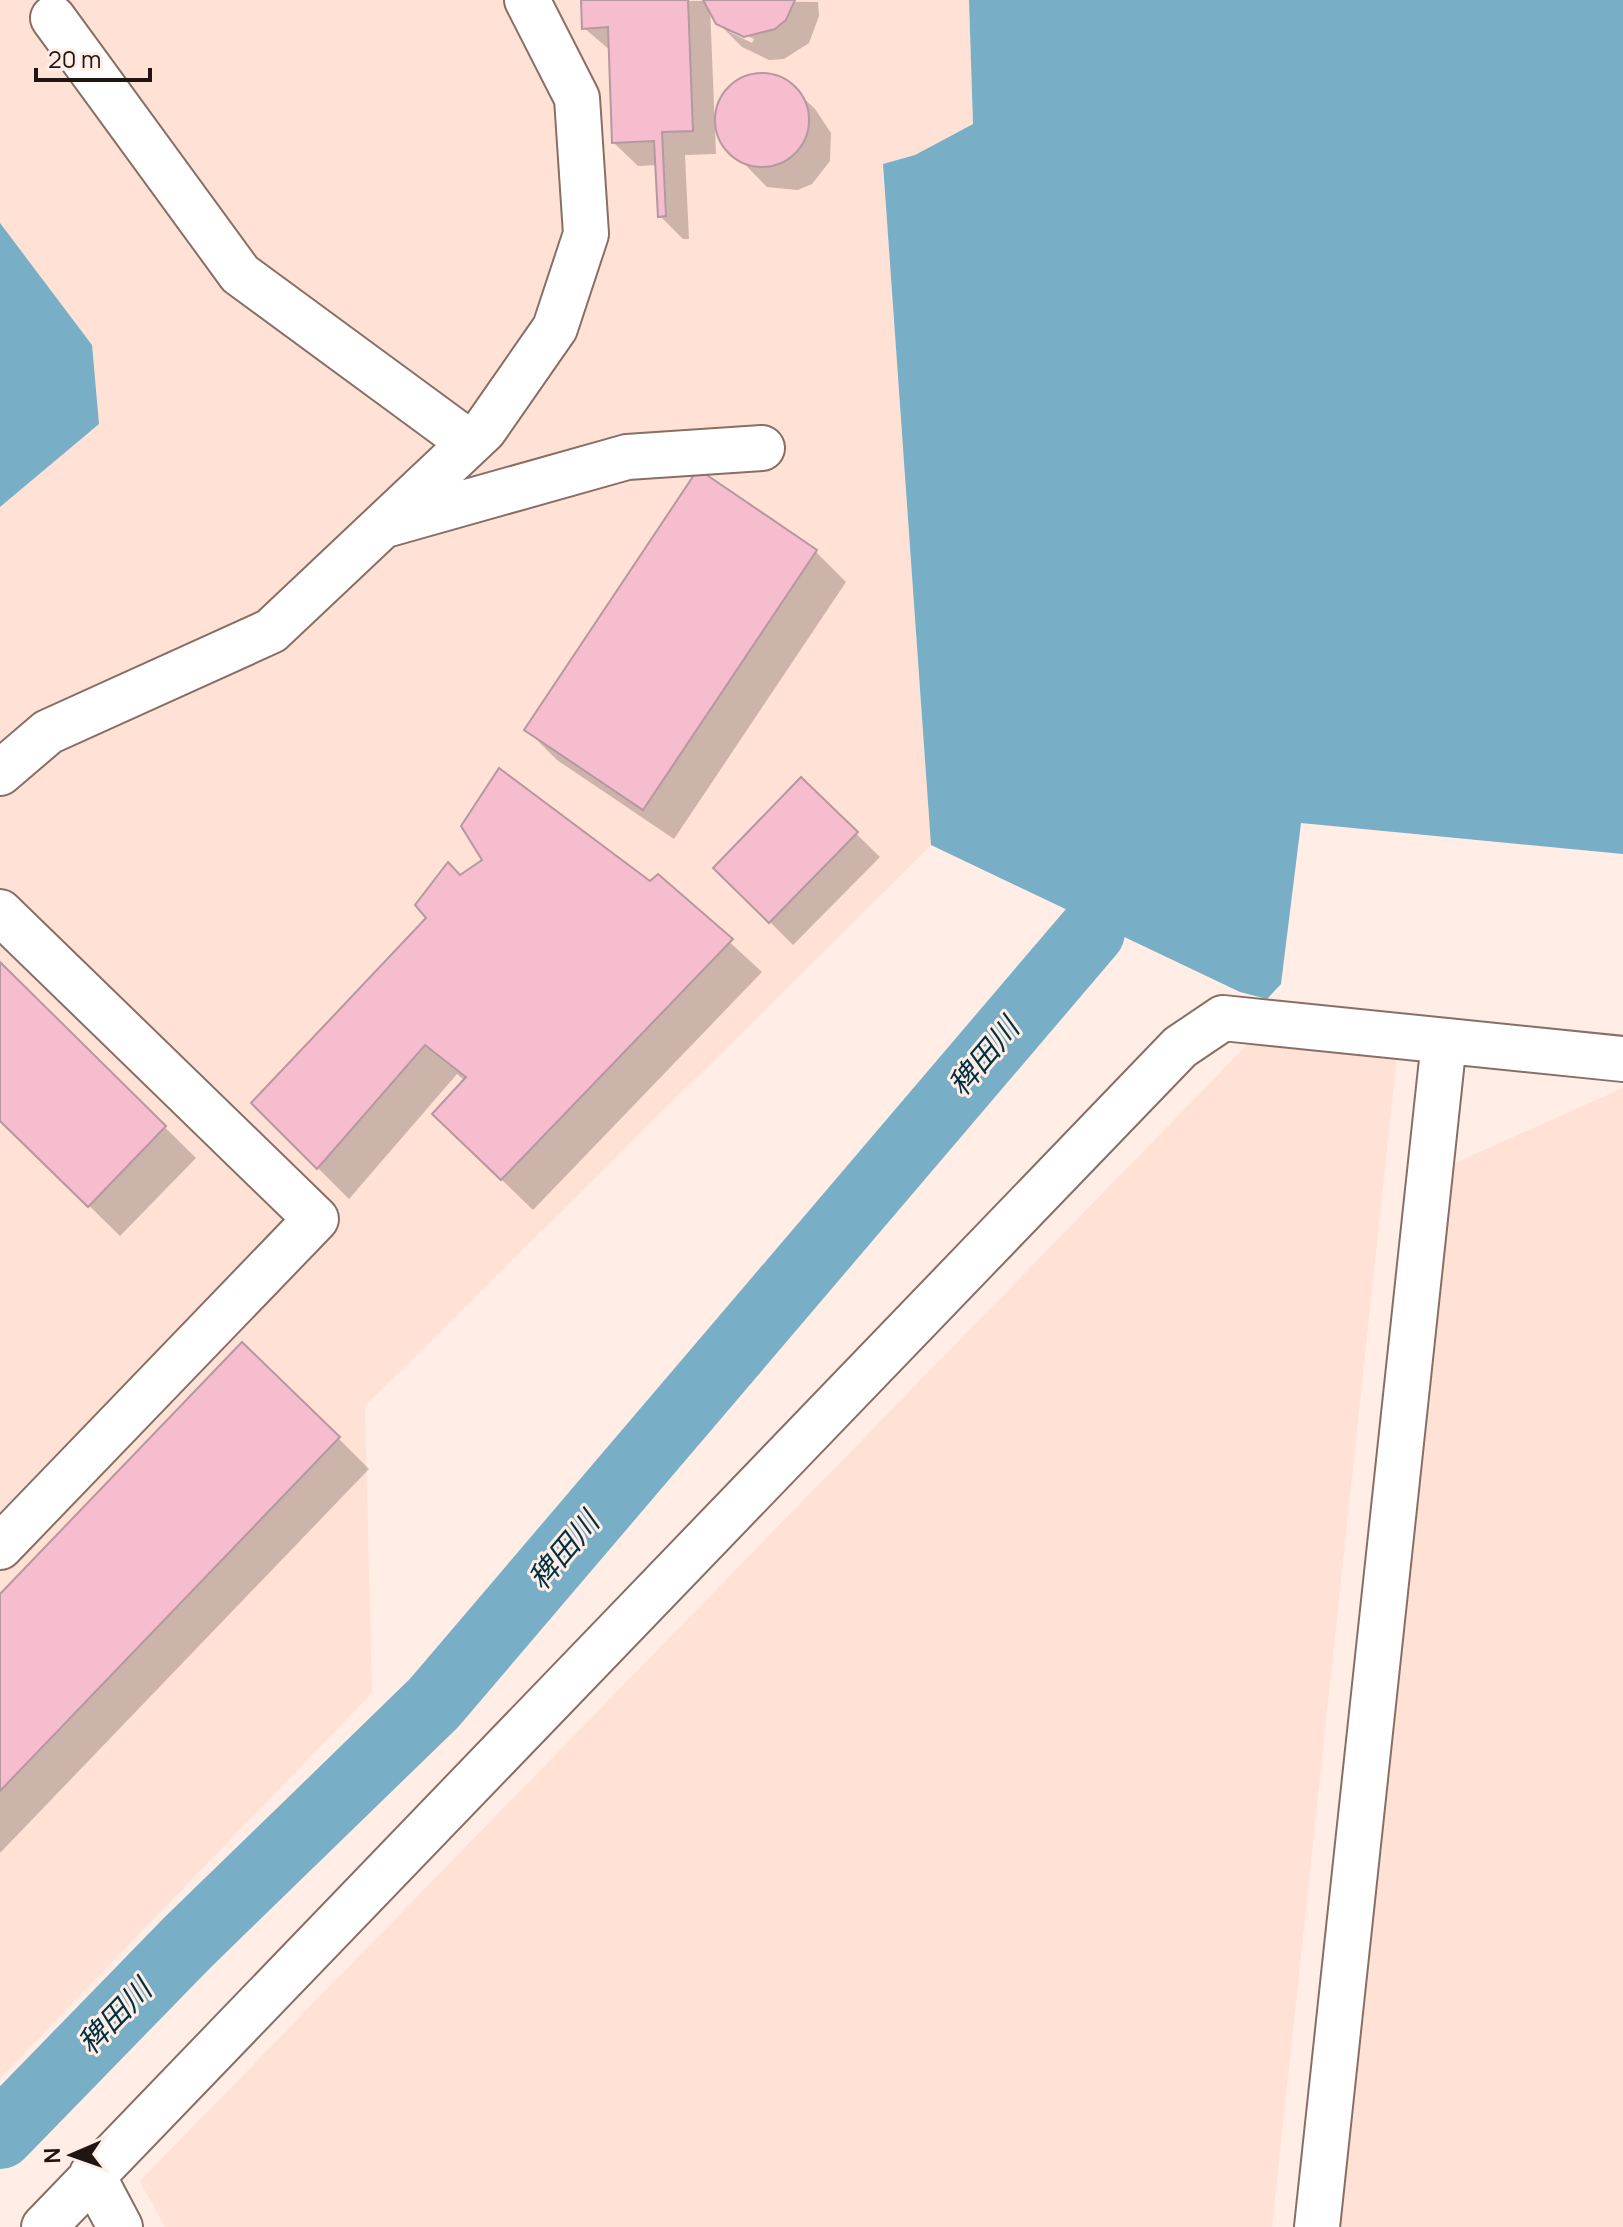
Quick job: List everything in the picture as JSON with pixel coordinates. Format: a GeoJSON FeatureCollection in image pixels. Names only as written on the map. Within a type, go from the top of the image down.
{"type":"FeatureCollection","features":[{"type":"Feature","properties":{"kind":"street"},"geometry":{"type":"LineString","coordinates":[[0,773],[48,732],[271,631],[484,430],[555,328],[586,234],[577,98],[527,0]]}},
{"type":"Feature","properties":{"kind":"street"},"geometry":{"type":"LineString","coordinates":[[53,18],[240,274],[470,443]]}},
{"type":"Feature","properties":{"kind":"street"},"geometry":{"type":"LineString","coordinates":[[383,526],[627,457],[762,448]]}},
{"type":"Feature","properties":{"kind":"street"},"geometry":{"type":"LineString","coordinates":[[0,912],[316,1219],[0,1547]]}},
{"type":"Feature","properties":{"kind":"street"},"geometry":{"type":"LineString","coordinates":[[44,2227],[1180,1047],[1223,1018],[1623,1059]]}},
{"type":"Feature","properties":{"kind":"street"},"geometry":{"type":"LineString","coordinates":[[1317,2227],[1444,1041]]}},
{"type":"Feature","properties":{"kind":"street"},"geometry":{"type":"LineString","coordinates":[[92,2174],[120,2227]]}},
{"type":"Feature","properties":{"kind":"shaded area"},"geometry":{"type":"Polygon","coordinates":[[[0,0],[969,0],[973,124],[915,155],[883,164],[931,845],[365,1406],[372,1693],[0,2078],[0,0]]]}},
{"type":"Feature","properties":{"kind":"shaded area"},"geometry":{"type":"Polygon","coordinates":[[[1248,1044],[1397,1055],[1272,2227],[165,2227],[140,2181],[1248,1044]]]}},
{"type":"Feature","properties":{"kind":"shaded area"},"geometry":{"type":"Polygon","coordinates":[[[1623,1088],[1623,2227],[1335,2227],[1446,1167],[1623,1088]]]}},
{"type":"Feature","properties":{"kind":"water"},"geometry":{"type":"Polygon","coordinates":[[[969,0],[1623,0],[1623,854],[1301,823],[1281,984],[1267,999],[1240,992],[931,845],[883,164],[915,155],[973,124],[969,0]]]}},
{"type":"Feature","properties":{"kind":"water"},"geometry":{"type":"Polygon","coordinates":[[[0,223],[92,345],[99,424],[0,507],[0,223]]]}},
{"type":"Feature","properties":{"kind":"building"},"geometry":{"type":"Polygon","coordinates":[[[581,0],[688,0],[693,131],[662,132],[666,216],[658,217],[654,141],[612,143],[608,27],[582,29],[581,0]]]}},
{"type":"Feature","properties":{"kind":"building"},"geometry":{"type":"Polygon","coordinates":[[[703,0],[795,0],[786,20],[775,29],[744,37],[716,24],[703,0]]]}},
{"type":"Feature","properties":{"kind":"building"},"geometry":{"type":"Polygon","coordinates":[[[762,73],[780,76],[795,87],[806,102],[809,120],[806,138],[795,153],[780,164],[762,167],[744,164],[729,153],[718,138],[715,120],[718,102],[729,87],[744,76],[762,73]]]}},
{"type":"Feature","properties":{"kind":"building"},"geometry":{"type":"Polygon","coordinates":[[[698,469],[817,550],[643,810],[524,730],[698,469]]]}},
{"type":"Feature","properties":{"kind":"building"},"geometry":{"type":"Polygon","coordinates":[[[499,768],[650,881],[658,874],[733,939],[501,1180],[432,1114],[466,1077],[425,1045],[317,1169],[251,1103],[426,918],[415,905],[448,862],[460,875],[482,860],[461,826],[499,768]]]}},
{"type":"Feature","properties":{"kind":"building"},"geometry":{"type":"Polygon","coordinates":[[[801,777],[858,832],[769,923],[713,868],[801,777]]]}},
{"type":"Feature","properties":{"kind":"building"},"geometry":{"type":"Polygon","coordinates":[[[0,962],[166,1126],[88,1207],[0,1121],[0,962]]]}},
{"type":"Feature","properties":{"kind":"building"},"geometry":{"type":"Polygon","coordinates":[[[242,1342],[340,1437],[0,1791],[0,1594],[242,1342]]]}},
{"type":"Feature","properties":{"kind":"waterway","name":"稗田川"},"geometry":{"type":"LineString","coordinates":[[0,2135],[187,1943],[434,1703],[1091,932]]}}]}
